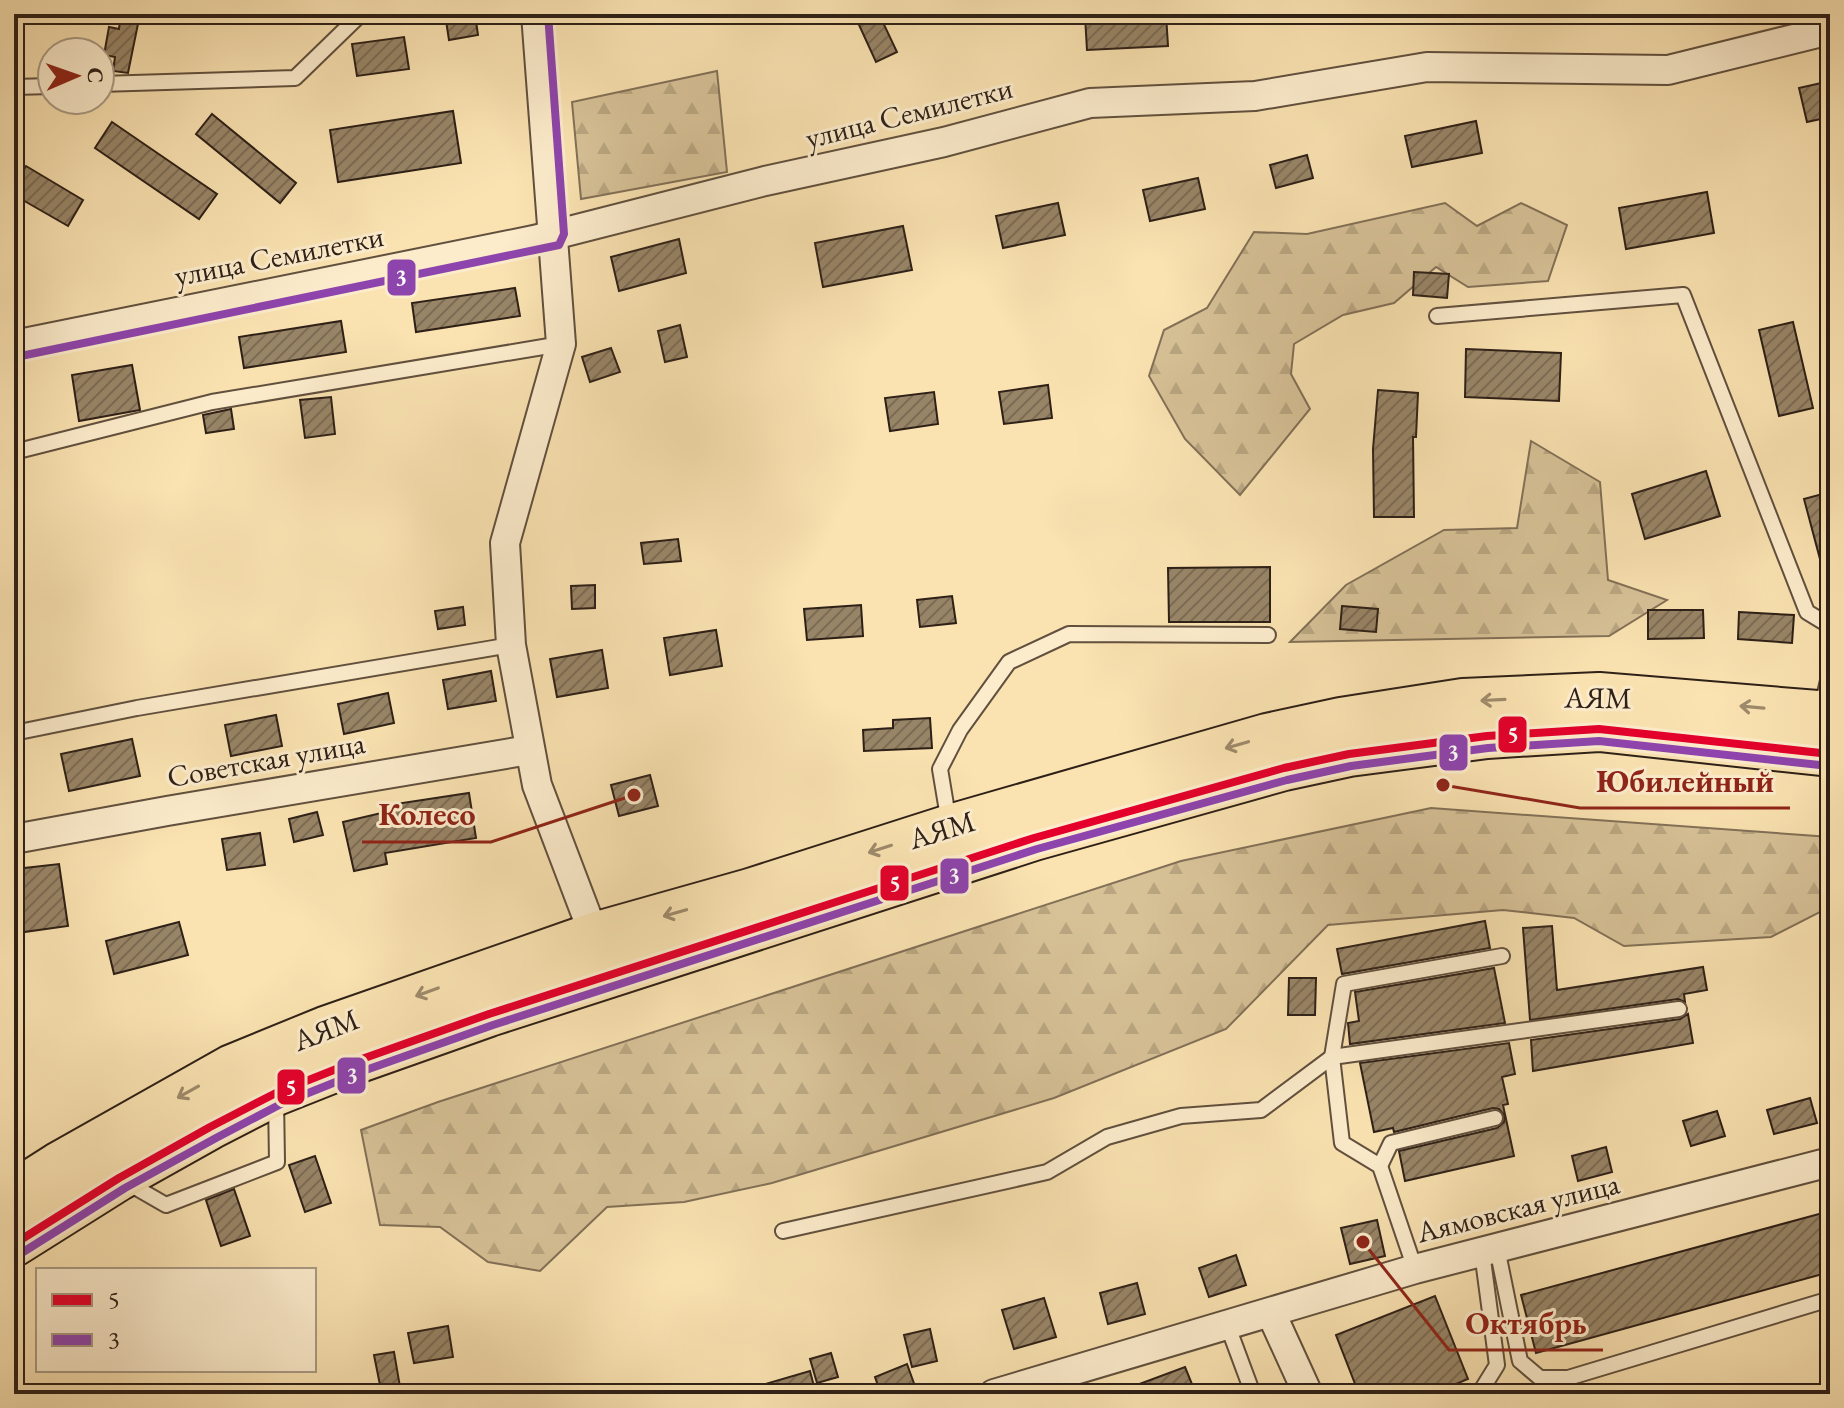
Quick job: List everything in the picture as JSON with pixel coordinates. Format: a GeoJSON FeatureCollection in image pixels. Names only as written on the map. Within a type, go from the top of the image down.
{"type":"FeatureCollection","features":[{"type":"Feature","properties":{"kind":"highway","name":"АЯМ"},"geometry":{"type":"LineString","coordinates":[[14,1193],[232,1067],[325,1029],[594,935],[750,891],[950,827],[1267,736],[1341,720],[1463,701],[1599,695],[1828,713]]}},
{"type":"Feature","properties":{"kind":"highway","name":"АЯМ"},"geometry":{"type":"LineString","coordinates":[[14,1244],[119,1178],[276,1093],[489,1014],[612,977],[1034,838],[1284,768],[1349,754],[1487,736],[1828,713]]}},
{"type":"Feature","properties":{"kind":"street"},"geometry":{"type":"LineString","coordinates":[[536,14],[561,344],[505,543],[511,645],[537,785],[594,935]]}},
{"type":"Feature","properties":{"kind":"street","name":"улица Семилетки"},"geometry":{"type":"LineString","coordinates":[[14,345],[552,235],[765,181],[944,142],[1090,103],[1255,96],[1427,67],[1668,70],[1830,30]]}},
{"type":"Feature","properties":{"kind":"street","name":"Советская улица"},"geometry":{"type":"LineString","coordinates":[[14,839],[529,750]]}},
{"type":"Feature","properties":{"kind":"street","name":"Аямовская улица"},"geometry":{"type":"LineString","coordinates":[[994,1394],[1070,1384],[1227,1324],[1415,1269],[1830,1162]]}},
{"type":"Feature","properties":{"kind":"street"},"geometry":{"type":"LineString","coordinates":[[1271,1313],[1308,1394]]}},
{"type":"Feature","properties":{"kind":"lane"},"geometry":{"type":"LineString","coordinates":[[116,84],[295,78],[361,14]]}},
{"type":"Feature","properties":{"kind":"lane"},"geometry":{"type":"LineString","coordinates":[[14,87],[36,86]]}},
{"type":"Feature","properties":{"kind":"lane"},"geometry":{"type":"LineString","coordinates":[[1437,316],[1683,295],[1807,612],[1830,626]]}},
{"type":"Feature","properties":{"kind":"lane"},"geometry":{"type":"LineString","coordinates":[[14,452],[212,402],[561,344]]}},
{"type":"Feature","properties":{"kind":"lane"},"geometry":{"type":"LineString","coordinates":[[950,827],[940,769],[960,730],[1009,662],[1069,634],[1268,635]]}},
{"type":"Feature","properties":{"kind":"lane"},"geometry":{"type":"LineString","coordinates":[[14,733],[137,708],[511,645]]}},
{"type":"Feature","properties":{"kind":"lane"},"geometry":{"type":"LineString","coordinates":[[1415,1269],[1380,1166],[1342,1143],[1332,1057],[1344,984],[1502,956]]}},
{"type":"Feature","properties":{"kind":"lane"},"geometry":{"type":"LineString","coordinates":[[783,1231],[1047,1172],[1107,1137],[1181,1116],[1261,1110],[1332,1057],[1679,1009]]}},
{"type":"Feature","properties":{"kind":"lane"},"geometry":{"type":"LineString","coordinates":[[119,1178],[166,1205],[277,1162],[276,1093]]}},
{"type":"Feature","properties":{"kind":"lane"},"geometry":{"type":"LineString","coordinates":[[1380,1166],[1391,1143],[1495,1118]]}},
{"type":"Feature","properties":{"kind":"lane"},"geometry":{"type":"LineString","coordinates":[[1490,1250],[1520,1361],[1540,1378],[1568,1378],[1830,1299]]}},
{"type":"Feature","properties":{"kind":"lane"},"geometry":{"type":"LineString","coordinates":[[1479,1394],[1497,1365],[1490,1250]]}},
{"type":"Feature","properties":{"kind":"lane"},"geometry":{"type":"LineString","coordinates":[[1227,1324],[1253,1394]]}},
{"type":"Feature","properties":{"kind":"green space"},"geometry":{"type":"Polygon","coordinates":[[[717,71],[727,172],[581,199],[572,102],[717,71]]]}},
{"type":"Feature","properties":{"kind":"green space"},"geometry":{"type":"Polygon","coordinates":[[[1445,203],[1477,226],[1521,203],[1567,225],[1548,281],[1468,287],[1436,267],[1394,303],[1343,315],[1294,344],[1291,374],[1310,409],[1240,495],[1185,439],[1149,376],[1164,330],[1207,308],[1254,232],[1307,234],[1445,203]]]}},
{"type":"Feature","properties":{"kind":"green space"},"geometry":{"type":"Polygon","coordinates":[[[1531,441],[1600,482],[1608,580],[1667,600],[1609,636],[1290,642],[1346,585],[1444,530],[1517,528],[1531,441]]]}},
{"type":"Feature","properties":{"kind":"green space"},"geometry":{"type":"Polygon","coordinates":[[[1431,808],[1830,837],[1830,907],[1771,937],[1624,946],[1574,918],[1503,910],[1328,925],[1226,1029],[1054,1098],[772,1183],[684,1202],[607,1207],[540,1271],[488,1262],[440,1227],[380,1225],[361,1130],[438,1102],[1181,861],[1431,808]]]}},
{"type":"Feature","properties":{"kind":"building"},"geometry":{"type":"Polygon","coordinates":[[[121,14],[140,14],[128,73],[116,71],[116,36],[107,36],[109,27],[119,29],[121,14]]]}},
{"type":"Feature","properties":{"kind":"building"},"geometry":{"type":"Polygon","coordinates":[[[445,14],[475,14],[478,35],[449,40],[445,14]]]}},
{"type":"Feature","properties":{"kind":"building"},"geometry":{"type":"Polygon","coordinates":[[[854,14],[879,14],[897,52],[876,62],[854,14]]]}},
{"type":"Feature","properties":{"kind":"building"},"geometry":{"type":"Polygon","coordinates":[[[1166,14],[1168,46],[1087,50],[1085,16],[1166,14]]]}},
{"type":"Feature","properties":{"kind":"building"},"geometry":{"type":"Polygon","coordinates":[[[404,37],[409,69],[357,76],[352,44],[404,37]]]}},
{"type":"Feature","properties":{"kind":"building"},"geometry":{"type":"Polygon","coordinates":[[[1830,81],[1830,117],[1807,122],[1799,88],[1830,81]]]}},
{"type":"Feature","properties":{"kind":"building"},"geometry":{"type":"Polygon","coordinates":[[[453,111],[461,163],[338,182],[330,130],[453,111]]]}},
{"type":"Feature","properties":{"kind":"building"},"geometry":{"type":"Polygon","coordinates":[[[212,114],[296,183],[280,203],[196,134],[212,114]]]}},
{"type":"Feature","properties":{"kind":"building"},"geometry":{"type":"Polygon","coordinates":[[[1476,121],[1482,153],[1412,167],[1405,136],[1476,121]]]}},
{"type":"Feature","properties":{"kind":"building"},"geometry":{"type":"Polygon","coordinates":[[[112,122],[217,194],[199,219],[95,148],[112,122]]]}},
{"type":"Feature","properties":{"kind":"building"},"geometry":{"type":"Polygon","coordinates":[[[1307,155],[1313,178],[1276,188],[1270,165],[1307,155]]]}},
{"type":"Feature","properties":{"kind":"building"},"geometry":{"type":"Polygon","coordinates":[[[26,166],[83,200],[68,226],[14,195],[14,186],[26,166]]]}},
{"type":"Feature","properties":{"kind":"building"},"geometry":{"type":"Polygon","coordinates":[[[1198,178],[1205,209],[1150,221],[1143,190],[1198,178]]]}},
{"type":"Feature","properties":{"kind":"building"},"geometry":{"type":"Polygon","coordinates":[[[1707,192],[1714,233],[1626,249],[1619,208],[1707,192]]]}},
{"type":"Feature","properties":{"kind":"building"},"geometry":{"type":"Polygon","coordinates":[[[1058,203],[1065,235],[1003,248],[996,216],[1058,203]]]}},
{"type":"Feature","properties":{"kind":"building"},"geometry":{"type":"Polygon","coordinates":[[[903,226],[912,270],[823,287],[815,243],[903,226]]]}},
{"type":"Feature","properties":{"kind":"building"},"geometry":{"type":"Polygon","coordinates":[[[679,239],[686,273],[619,291],[611,257],[679,239]]]}},
{"type":"Feature","properties":{"kind":"building"},"geometry":{"type":"Polygon","coordinates":[[[1414,272],[1449,274],[1447,298],[1413,295],[1414,272]]]}},
{"type":"Feature","properties":{"kind":"building"},"geometry":{"type":"Polygon","coordinates":[[[515,288],[520,316],[416,332],[412,303],[515,288]]]}},
{"type":"Feature","properties":{"kind":"building"},"geometry":{"type":"Polygon","coordinates":[[[341,321],[346,352],[244,368],[239,337],[341,321]]]}},
{"type":"Feature","properties":{"kind":"building"},"geometry":{"type":"Polygon","coordinates":[[[1793,322],[1813,408],[1779,416],[1759,330],[1793,322]]]}},
{"type":"Feature","properties":{"kind":"building"},"geometry":{"type":"Polygon","coordinates":[[[680,325],[687,357],[665,362],[658,331],[680,325]]]}},
{"type":"Feature","properties":{"kind":"building"},"geometry":{"type":"Polygon","coordinates":[[[611,348],[620,372],[590,382],[582,357],[611,348]]]}},
{"type":"Feature","properties":{"kind":"building"},"geometry":{"type":"Polygon","coordinates":[[[1466,349],[1561,353],[1559,401],[1465,397],[1466,349]]]}},
{"type":"Feature","properties":{"kind":"building"},"geometry":{"type":"Polygon","coordinates":[[[132,365],[140,410],[79,421],[72,375],[132,365]]]}},
{"type":"Feature","properties":{"kind":"building"},"geometry":{"type":"Polygon","coordinates":[[[1048,385],[1052,418],[1004,424],[999,392],[1048,385]]]}},
{"type":"Feature","properties":{"kind":"building"},"geometry":{"type":"Polygon","coordinates":[[[1378,390],[1418,393],[1416,437],[1413,437],[1414,517],[1374,517],[1373,449],[1378,390]]]}},
{"type":"Feature","properties":{"kind":"building"},"geometry":{"type":"Polygon","coordinates":[[[934,392],[938,424],[890,431],[885,398],[934,392]]]}},
{"type":"Feature","properties":{"kind":"building"},"geometry":{"type":"Polygon","coordinates":[[[331,397],[335,434],[305,438],[300,400],[331,397]]]}},
{"type":"Feature","properties":{"kind":"building"},"geometry":{"type":"Polygon","coordinates":[[[231,409],[234,429],[206,433],[203,415],[231,409]]]}},
{"type":"Feature","properties":{"kind":"building"},"geometry":{"type":"Polygon","coordinates":[[[1706,471],[1720,516],[1645,539],[1632,494],[1706,471]]]}},
{"type":"Feature","properties":{"kind":"building"},"geometry":{"type":"Polygon","coordinates":[[[1830,492],[1830,573],[1824,574],[1804,499],[1830,492]]]}},
{"type":"Feature","properties":{"kind":"building"},"geometry":{"type":"Polygon","coordinates":[[[678,539],[681,561],[644,564],[641,543],[678,539]]]}},
{"type":"Feature","properties":{"kind":"building"},"geometry":{"type":"Polygon","coordinates":[[[1270,567],[1270,622],[1169,622],[1168,568],[1270,567]]]}},
{"type":"Feature","properties":{"kind":"building"},"geometry":{"type":"Polygon","coordinates":[[[595,585],[595,608],[572,609],[571,586],[595,585]]]}},
{"type":"Feature","properties":{"kind":"building"},"geometry":{"type":"Polygon","coordinates":[[[952,596],[956,623],[920,627],[917,600],[952,596]]]}},
{"type":"Feature","properties":{"kind":"building"},"geometry":{"type":"Polygon","coordinates":[[[861,605],[863,636],[807,640],[804,609],[861,605]]]}},
{"type":"Feature","properties":{"kind":"building"},"geometry":{"type":"Polygon","coordinates":[[[1342,606],[1378,609],[1376,632],[1340,629],[1342,606]]]}},
{"type":"Feature","properties":{"kind":"building"},"geometry":{"type":"Polygon","coordinates":[[[463,607],[465,625],[438,629],[435,611],[463,607]]]}},
{"type":"Feature","properties":{"kind":"building"},"geometry":{"type":"Polygon","coordinates":[[[1648,610],[1703,610],[1704,638],[1648,639],[1648,610]]]}},
{"type":"Feature","properties":{"kind":"building"},"geometry":{"type":"Polygon","coordinates":[[[1739,612],[1794,615],[1792,643],[1738,639],[1739,612]]]}},
{"type":"Feature","properties":{"kind":"building"},"geometry":{"type":"Polygon","coordinates":[[[716,630],[722,666],[670,675],[664,638],[716,630]]]}},
{"type":"Feature","properties":{"kind":"building"},"geometry":{"type":"Polygon","coordinates":[[[602,650],[608,688],[557,697],[550,659],[602,650]]]}},
{"type":"Feature","properties":{"kind":"building"},"geometry":{"type":"Polygon","coordinates":[[[491,671],[496,701],[448,709],[443,680],[491,671]]]}},
{"type":"Feature","properties":{"kind":"building"},"geometry":{"type":"Polygon","coordinates":[[[388,693],[394,723],[344,734],[338,704],[388,693]]]}},
{"type":"Feature","properties":{"kind":"building"},"geometry":{"type":"Polygon","coordinates":[[[276,715],[282,746],[231,756],[225,725],[276,715]]]}},
{"type":"Feature","properties":{"kind":"building"},"geometry":{"type":"Polygon","coordinates":[[[930,718],[932,748],[864,751],[863,730],[893,728],[893,720],[930,718]]]}},
{"type":"Feature","properties":{"kind":"building"},"geometry":{"type":"Polygon","coordinates":[[[132,739],[140,776],[69,791],[61,754],[132,739]]]}},
{"type":"Feature","properties":{"kind":"building"},"geometry":{"type":"Polygon","coordinates":[[[650,775],[658,806],[619,816],[611,785],[650,775]]]}},
{"type":"Feature","properties":{"kind":"building"},"geometry":{"type":"Polygon","coordinates":[[[469,793],[476,838],[385,853],[387,864],[354,871],[343,822],[390,811],[389,805],[469,793]]]}},
{"type":"Feature","properties":{"kind":"building"},"geometry":{"type":"Polygon","coordinates":[[[317,812],[323,835],[294,842],[289,819],[317,812]]]}},
{"type":"Feature","properties":{"kind":"building"},"geometry":{"type":"Polygon","coordinates":[[[260,833],[265,865],[227,870],[222,839],[260,833]]]}},
{"type":"Feature","properties":{"kind":"building"},"geometry":{"type":"Polygon","coordinates":[[[59,864],[68,926],[24,932],[16,869],[59,864]]]}},
{"type":"Feature","properties":{"kind":"building"},"geometry":{"type":"Polygon","coordinates":[[[1485,921],[1490,948],[1342,974],[1337,949],[1485,921]]]}},
{"type":"Feature","properties":{"kind":"building"},"geometry":{"type":"Polygon","coordinates":[[[179,922],[188,955],[114,974],[106,941],[179,922]]]}},
{"type":"Feature","properties":{"kind":"building"},"geometry":{"type":"Polygon","coordinates":[[[1552,926],[1557,990],[1703,967],[1707,990],[1684,994],[1685,1002],[1678,999],[1530,1020],[1523,928],[1552,926]]]}},
{"type":"Feature","properties":{"kind":"building"},"geometry":{"type":"Polygon","coordinates":[[[1494,968],[1505,1023],[1350,1044],[1348,1023],[1359,1021],[1355,992],[1494,968]]]}},
{"type":"Feature","properties":{"kind":"building"},"geometry":{"type":"Polygon","coordinates":[[[1289,978],[1316,978],[1315,1015],[1288,1015],[1289,978]]]}},
{"type":"Feature","properties":{"kind":"building"},"geometry":{"type":"Polygon","coordinates":[[[1688,1014],[1693,1043],[1533,1071],[1531,1040],[1680,1019],[1688,1014]]]}},
{"type":"Feature","properties":{"kind":"building"},"geometry":{"type":"Polygon","coordinates":[[[1509,1043],[1515,1074],[1502,1077],[1508,1104],[1503,1105],[1514,1156],[1405,1181],[1399,1151],[1497,1128],[1504,1122],[1504,1115],[1493,1108],[1394,1132],[1393,1128],[1374,1132],[1360,1063],[1509,1043]]]}},
{"type":"Feature","properties":{"kind":"building"},"geometry":{"type":"Polygon","coordinates":[[[1810,1098],[1817,1123],[1774,1134],[1767,1110],[1810,1098]]]}},
{"type":"Feature","properties":{"kind":"building"},"geometry":{"type":"Polygon","coordinates":[[[1717,1111],[1725,1136],[1691,1146],[1683,1121],[1717,1111]]]}},
{"type":"Feature","properties":{"kind":"building"},"geometry":{"type":"Polygon","coordinates":[[[1606,1147],[1612,1172],[1578,1181],[1572,1156],[1606,1147]]]}},
{"type":"Feature","properties":{"kind":"building"},"geometry":{"type":"Polygon","coordinates":[[[315,1156],[331,1203],[305,1212],[289,1165],[315,1156]]]}},
{"type":"Feature","properties":{"kind":"building"},"geometry":{"type":"Polygon","coordinates":[[[234,1189],[250,1236],[221,1246],[206,1200],[234,1189]]]}},
{"type":"Feature","properties":{"kind":"building"},"geometry":{"type":"Polygon","coordinates":[[[1830,1211],[1830,1272],[1536,1353],[1521,1295],[1830,1211]]]}},
{"type":"Feature","properties":{"kind":"building"},"geometry":{"type":"Polygon","coordinates":[[[1377,1220],[1385,1256],[1350,1264],[1341,1228],[1377,1220]]]}},
{"type":"Feature","properties":{"kind":"building"},"geometry":{"type":"Polygon","coordinates":[[[1236,1255],[1246,1285],[1209,1297],[1199,1268],[1236,1255]]]}},
{"type":"Feature","properties":{"kind":"building"},"geometry":{"type":"Polygon","coordinates":[[[1137,1283],[1145,1314],[1108,1324],[1100,1293],[1137,1283]]]}},
{"type":"Feature","properties":{"kind":"building"},"geometry":{"type":"Polygon","coordinates":[[[1435,1296],[1468,1379],[1432,1394],[1359,1394],[1336,1335],[1435,1296]]]}},
{"type":"Feature","properties":{"kind":"building"},"geometry":{"type":"Polygon","coordinates":[[[1044,1298],[1056,1337],[1014,1349],[1002,1310],[1044,1298]]]}},
{"type":"Feature","properties":{"kind":"building"},"geometry":{"type":"Polygon","coordinates":[[[448,1326],[453,1357],[414,1363],[408,1333],[448,1326]]]}},
{"type":"Feature","properties":{"kind":"building"},"geometry":{"type":"Polygon","coordinates":[[[930,1329],[937,1361],[912,1367],[904,1335],[930,1329]]]}},
{"type":"Feature","properties":{"kind":"building"},"geometry":{"type":"Polygon","coordinates":[[[394,1352],[400,1387],[381,1390],[374,1355],[394,1352]]]}},
{"type":"Feature","properties":{"kind":"building"},"geometry":{"type":"Polygon","coordinates":[[[831,1353],[838,1377],[817,1383],[810,1359],[831,1353]]]}},
{"type":"Feature","properties":{"kind":"building"},"geometry":{"type":"Polygon","coordinates":[[[907,1364],[916,1389],[904,1394],[881,1394],[875,1377],[907,1364]]]}},
{"type":"Feature","properties":{"kind":"building"},"geometry":{"type":"Polygon","coordinates":[[[1185,1367],[1196,1394],[1118,1394],[1118,1392],[1185,1367]]]}},
{"type":"Feature","properties":{"kind":"building"},"geometry":{"type":"Polygon","coordinates":[[[810,1371],[816,1394],[749,1394],[748,1389],[810,1371]]]}},
{"type":"Feature","properties":{"kind":"transit line","name":"3"},"geometry":{"type":"LineString","coordinates":[[16,357],[559,245],[564,234],[548,14]]}},
{"type":"Feature","properties":{"kind":"transit line","name":"5"},"geometry":{"type":"LineString","coordinates":[[14,1244],[119,1178],[210,1127],[276,1093],[359,1060],[489,1014],[1034,838],[1284,768],[1349,754],[1487,736],[1599,729],[1830,754]]}},
{"type":"Feature","properties":{"kind":"transit line","name":"3"},"geometry":{"type":"LineString","coordinates":[[20,1254],[125,1188],[216,1138],[281,1104],[363,1071],[493,1025],[1037,849],[1287,780],[1351,766],[1488,748],[1599,741],[1829,766]]}},
{"type":"Feature","properties":{"kind":"place","name":"Юбилейный"},"geometry":{"type":"Point","coordinates":[1443,785]}},
{"type":"Feature","properties":{"kind":"place","name":"Колесо"},"geometry":{"type":"Point","coordinates":[634,795]}},
{"type":"Feature","properties":{"kind":"place","name":"Октябрь"},"geometry":{"type":"Point","coordinates":[1363,1242]}}]}
